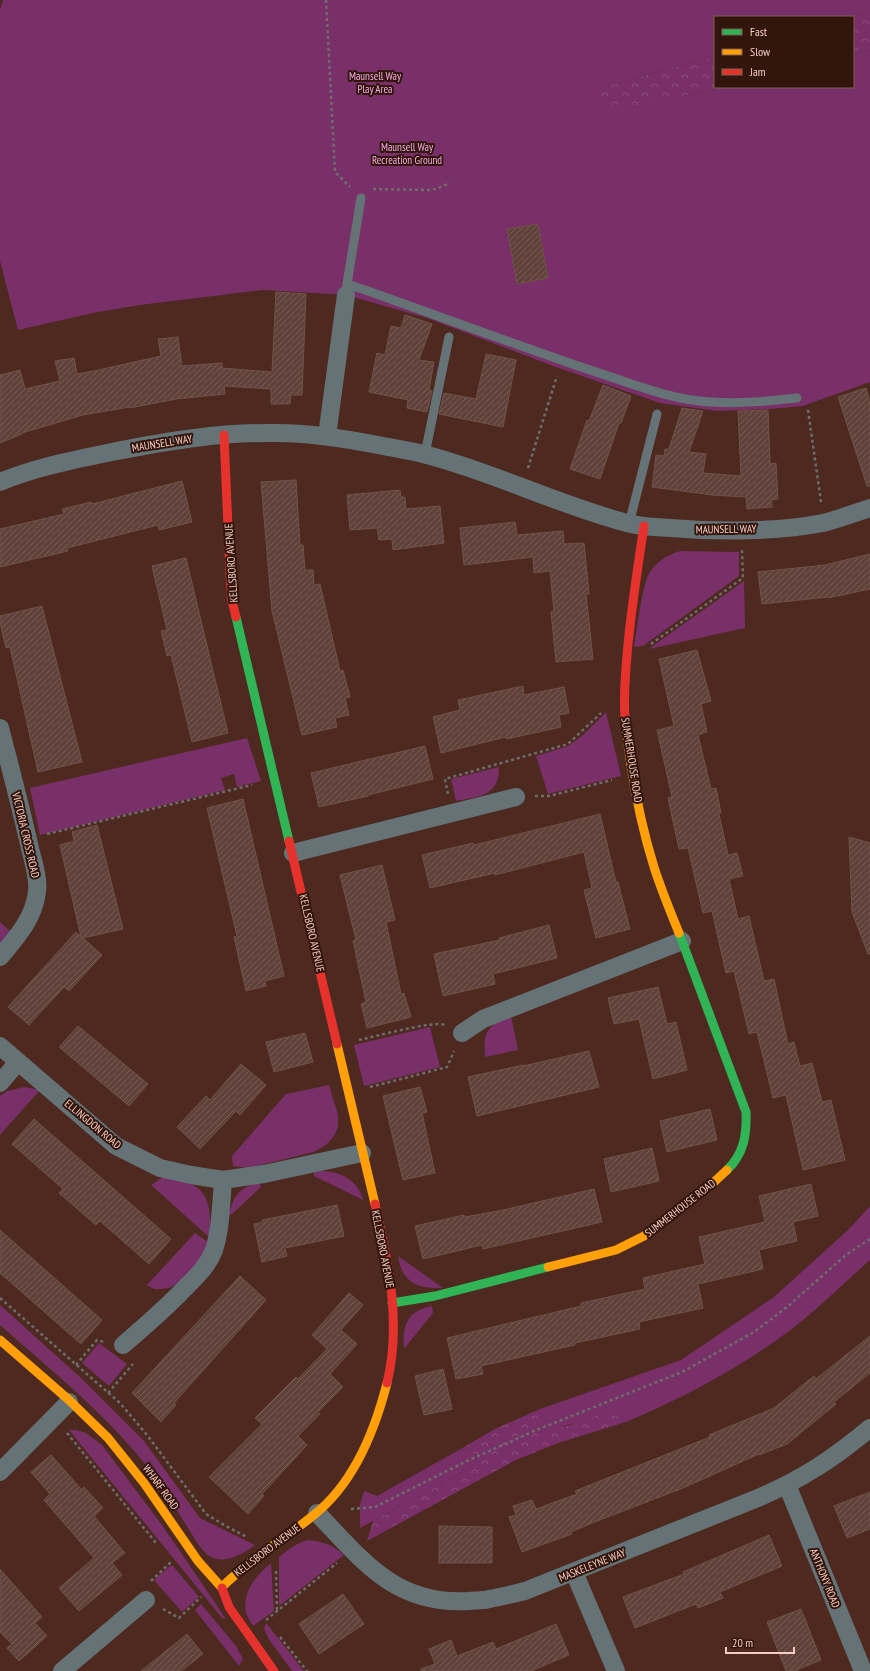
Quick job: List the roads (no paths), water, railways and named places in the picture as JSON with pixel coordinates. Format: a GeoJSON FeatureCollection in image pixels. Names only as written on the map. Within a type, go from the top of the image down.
{"type":"FeatureCollection","features":[{"type":"Feature","properties":{"kind":"street"},"geometry":{"type":"LineString","coordinates":[[328,436],[346,290]]}},
{"type":"Feature","properties":{"kind":"street","name":"MAUNSELL WAY"},"geometry":{"type":"LineString","coordinates":[[0,482],[17,475],[63,462],[150,444],[224,435],[278,433],[328,436],[425,454],[480,470],[563,503],[636,525],[697,530],[738,530],[824,522],[870,508]]}},
{"type":"Feature","properties":{"kind":"street","name":"KELLSBORO AVENUE"},"geometry":{"type":"LineString","coordinates":[[222,1587],[234,1575],[317,1513],[335,1495],[362,1452],[376,1421],[385,1394],[390,1371],[392,1348],[392,1303],[386,1256],[293,853],[274,781],[231,595],[224,435]]}},
{"type":"Feature","properties":{"kind":"street","name":"SUMMERHOUSE ROAD"},"geometry":{"type":"LineString","coordinates":[[392,1303],[436,1296],[616,1250],[644,1236],[714,1182],[730,1166],[742,1148],[746,1130],[746,1112],[654,868],[642,822],[632,774],[625,728],[624,700],[634,587],[636,525]]}},
{"type":"Feature","properties":{"kind":"street","name":"VICTORIA CROSS ROAD"},"geometry":{"type":"LineString","coordinates":[[0,728],[28,839],[36,878],[37,892],[32,911],[24,928],[0,957]]}},
{"type":"Feature","properties":{"kind":"street"},"geometry":{"type":"LineString","coordinates":[[293,853],[516,797]]}},
{"type":"Feature","properties":{"kind":"street"},"geometry":{"type":"LineString","coordinates":[[462,1033],[482,1019],[682,940]]}},
{"type":"Feature","properties":{"kind":"street","name":"ELLINGDON ROAD"},"geometry":{"type":"LineString","coordinates":[[0,1046],[116,1146],[160,1168],[222,1180],[264,1174],[362,1153]]}},
{"type":"Feature","properties":{"kind":"street"},"geometry":{"type":"LineString","coordinates":[[0,1083],[18,1062]]}},
{"type":"Feature","properties":{"kind":"street"},"geometry":{"type":"LineString","coordinates":[[123,1345],[160,1314],[202,1271],[209,1261],[214,1250],[217,1236],[222,1180]]}},
{"type":"Feature","properties":{"kind":"street","name":"WHARF ROAD"},"geometry":{"type":"LineString","coordinates":[[0,1340],[108,1438],[150,1491],[206,1572],[222,1587],[229,1607],[274,1671]]}},
{"type":"Feature","properties":{"kind":"street"},"geometry":{"type":"LineString","coordinates":[[0,1472],[69,1402]]}},
{"type":"Feature","properties":{"kind":"street","name":"MASKELEYNE WAY"},"geometry":{"type":"LineString","coordinates":[[317,1513],[352,1550],[377,1573],[396,1586],[427,1598],[453,1602],[488,1600],[525,1591],[787,1485],[826,1463],[870,1428]]}},
{"type":"Feature","properties":{"kind":"street","name":"ANTHONY ROAD"},"geometry":{"type":"LineString","coordinates":[[787,1485],[863,1671]]}},
{"type":"Feature","properties":{"kind":"street"},"geometry":{"type":"LineString","coordinates":[[574,1572],[616,1671]]}},
{"type":"Feature","properties":{"kind":"street"},"geometry":{"type":"LineString","coordinates":[[62,1671],[146,1600]]}},
{"type":"Feature","properties":{"kind":"lane"},"geometry":{"type":"LineString","coordinates":[[361,198],[346,290],[368,290],[562,360],[654,391],[683,398],[712,402],[752,402],[797,398]]}},
{"type":"Feature","properties":{"kind":"lane"},"geometry":{"type":"LineString","coordinates":[[425,454],[449,337]]}},
{"type":"Feature","properties":{"kind":"lane"},"geometry":{"type":"LineString","coordinates":[[636,525],[657,414]]}},
{"type":"Feature","properties":{"kind":"park label","name":"Maunsell Way Play Area"},"geometry":{"type":"Point","coordinates":[375,82]}},
{"type":"Feature","properties":{"kind":"park label","name":"Maunsell Way Recreation Ground"},"geometry":{"type":"Point","coordinates":[407,153]}}]}
